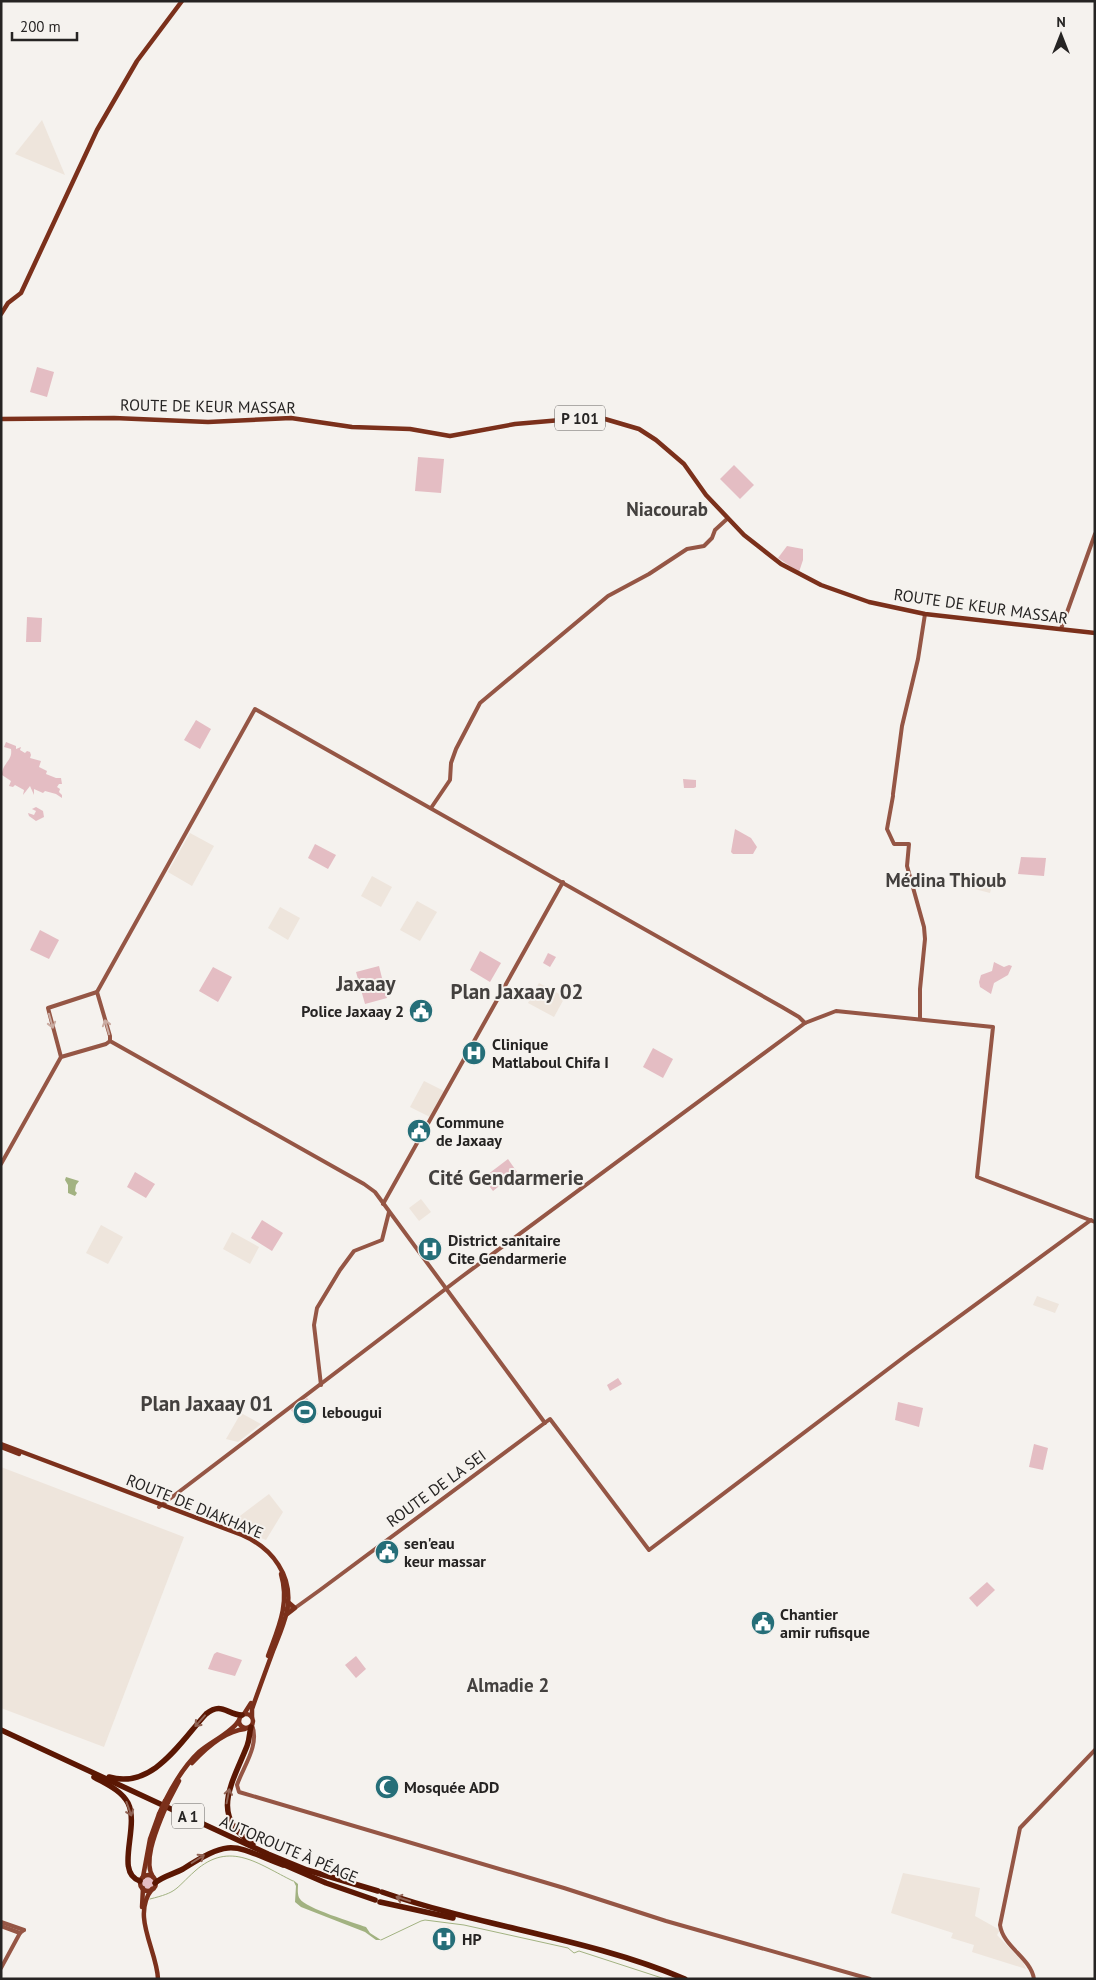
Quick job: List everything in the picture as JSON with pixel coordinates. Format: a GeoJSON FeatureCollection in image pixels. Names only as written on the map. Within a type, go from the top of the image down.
{"type":"FeatureCollection","features":[{"type":"Feature","properties":{"kind":"highway"},"geometry":{"type":"LineString","coordinates":[[90,1771],[121,1779],[139,1777],[162,1763],[211,1710],[222,1708],[242,1716]]}},
{"type":"Feature","properties":{"kind":"highway"},"geometry":{"type":"LineString","coordinates":[[249,1727],[249,1742],[228,1797],[228,1816],[240,1835],[292,1866]]}},
{"type":"Feature","properties":{"kind":"highway","name":"A 1"},"geometry":{"type":"LineString","coordinates":[[1,1730],[292,1866],[449,1913],[609,1952],[685,1979]]}},
{"type":"Feature","properties":{"kind":"highway","name":"AUTOROUTE À PÉAGE"},"geometry":{"type":"LineString","coordinates":[[1,1734],[338,1887],[377,1901],[582,1948],[676,1979]]}},
{"type":"Feature","properties":{"kind":"highway"},"geometry":{"type":"LineString","coordinates":[[94,1777],[116,1790],[128,1803],[132,1818],[127,1866],[131,1875],[142,1879]]}},
{"type":"Feature","properties":{"kind":"highway"},"geometry":{"type":"LineString","coordinates":[[154,1883],[209,1852],[223,1847],[242,1849],[292,1866]]}},
{"type":"Feature","properties":{"kind":"main road"},"geometry":{"type":"LineString","coordinates":[[1,314],[8,303],[21,293],[97,130],[141,56],[182,1]]}},
{"type":"Feature","properties":{"kind":"main road","name":"ROUTE DE KEUR MASSAR"},"geometry":{"type":"LineString","coordinates":[[1,419],[114,418],[208,422],[291,418],[352,427],[410,429],[450,436],[515,424],[600,418],[639,429],[656,440],[684,464],[706,496],[755,545],[781,564],[815,583],[869,602],[925,614],[1095,633]]}},
{"type":"Feature","properties":{"kind":"main road","name":"ROUTE DE DIAKHAYE"},"geometry":{"type":"LineString","coordinates":[[1,1446],[242,1535],[263,1546],[275,1559],[283,1573],[288,1602],[251,1703],[242,1716]]}},
{"type":"Feature","properties":{"kind":"main road","name":"ROUTE DE DIAKHAYE"},"geometry":{"type":"LineString","coordinates":[[167,1508],[242,1538],[262,1549],[272,1558],[280,1572],[285,1589],[286,1615],[252,1707],[249,1727]]}},
{"type":"Feature","properties":{"kind":"main road"},"geometry":{"type":"LineString","coordinates":[[286,1615],[295,1608],[288,1602]]}},
{"type":"Feature","properties":{"kind":"main road"},"geometry":{"type":"LineString","coordinates":[[242,1716],[252,1717]]}},
{"type":"Feature","properties":{"kind":"main road"},"geometry":{"type":"LineString","coordinates":[[242,1716],[240,1725],[249,1727]]}},
{"type":"Feature","properties":{"kind":"main road"},"geometry":{"type":"LineString","coordinates":[[157,1979],[142,1925],[142,1879],[150,1839],[178,1777],[192,1759],[213,1740],[235,1726],[242,1716]]}},
{"type":"Feature","properties":{"kind":"main road"},"geometry":{"type":"LineString","coordinates":[[167,1801],[180,1779],[194,1761],[212,1745],[232,1732],[249,1727]]}},
{"type":"Feature","properties":{"kind":"main road"},"geometry":{"type":"LineString","coordinates":[[157,1979],[144,1920],[146,1901],[154,1883],[150,1868],[151,1848],[160,1815]]}},
{"type":"Feature","properties":{"kind":"main road"},"geometry":{"type":"LineString","coordinates":[[142,1879],[147,1875],[154,1883]]}},
{"type":"Feature","properties":{"kind":"main road"},"geometry":{"type":"LineString","coordinates":[[143,1888],[154,1883]]}},
{"type":"Feature","properties":{"kind":"street"},"geometry":{"type":"LineString","coordinates":[[431,808],[450,780],[451,763],[456,749],[480,703],[608,596],[649,574],[687,549],[704,546],[712,538],[715,530],[727,518]]}},
{"type":"Feature","properties":{"kind":"street"},"geometry":{"type":"LineString","coordinates":[[1061,629],[1095,534]]}},
{"type":"Feature","properties":{"kind":"street"},"geometry":{"type":"LineString","coordinates":[[920,1019],[920,989],[925,950],[924,927],[907,866],[909,844],[894,844],[887,829],[902,726],[918,659],[925,614]]}},
{"type":"Feature","properties":{"kind":"street"},"geometry":{"type":"LineString","coordinates":[[1,1164],[61,1057],[48,1008],[97,992],[255,709],[782,1007],[805,1023]]}},
{"type":"Feature","properties":{"kind":"street"},"geometry":{"type":"LineString","coordinates":[[383,1204],[563,882]]}},
{"type":"Feature","properties":{"kind":"street"},"geometry":{"type":"LineString","coordinates":[[97,992],[110,1041]]}},
{"type":"Feature","properties":{"kind":"street"},"geometry":{"type":"LineString","coordinates":[[160,1506],[805,1023],[836,1011],[993,1027],[977,1177],[1093,1221]]}},
{"type":"Feature","properties":{"kind":"street"},"geometry":{"type":"LineString","coordinates":[[61,1057],[106,1044],[110,1041]]}},
{"type":"Feature","properties":{"kind":"street"},"geometry":{"type":"LineString","coordinates":[[110,1041],[364,1184],[375,1192],[545,1423]]}},
{"type":"Feature","properties":{"kind":"street"},"geometry":{"type":"LineString","coordinates":[[321,1385],[314,1325],[317,1308],[343,1265],[354,1251],[382,1240],[388,1210],[386,1199]]}},
{"type":"Feature","properties":{"kind":"street","name":"ROUTE DE LA SEI"},"geometry":{"type":"LineString","coordinates":[[286,1609],[295,1608],[550,1419],[649,1550],[913,1350],[1093,1221]]}},
{"type":"Feature","properties":{"kind":"street"},"geometry":{"type":"LineString","coordinates":[[167,1508],[169,1499]]}},
{"type":"Feature","properties":{"kind":"street"},"geometry":{"type":"LineString","coordinates":[[249,1727],[254,1730],[254,1743],[239,1781],[239,1792],[564,1888],[666,1921],[870,1979]]}},
{"type":"Feature","properties":{"kind":"street"},"geometry":{"type":"LineString","coordinates":[[1034,1979],[1031,1970],[1001,1935],[1000,1925],[1020,1828],[1095,1750]]}},
{"type":"Feature","properties":{"kind":"street"},"geometry":{"type":"LineString","coordinates":[[1,1922],[24,1930],[1,1968]]}},
{"type":"Feature","properties":{"kind":"street"},"geometry":{"type":"LineString","coordinates":[[1,1926],[20,1934]]}},
{"type":"Feature","properties":{"kind":"shaded area"},"geometry":{"type":"Polygon","coordinates":[[[42,120],[65,175],[15,154],[42,120]]]}},
{"type":"Feature","properties":{"kind":"shaded area"},"geometry":{"type":"Polygon","coordinates":[[[37,367],[54,372],[47,397],[30,392],[37,367]]]}},
{"type":"Feature","properties":{"kind":"shaded area"},"geometry":{"type":"Polygon","coordinates":[[[418,457],[444,459],[441,493],[415,491],[418,457]]]}},
{"type":"Feature","properties":{"kind":"shaded area"},"geometry":{"type":"Polygon","coordinates":[[[734,465],[754,485],[740,499],[720,479],[734,465]]]}},
{"type":"Feature","properties":{"kind":"shaded area"},"geometry":{"type":"Polygon","coordinates":[[[787,546],[803,549],[803,560],[799,572],[778,558],[787,546]]]}},
{"type":"Feature","properties":{"kind":"shaded area"},"geometry":{"type":"Polygon","coordinates":[[[27,617],[42,618],[41,642],[26,642],[27,617]]]}},
{"type":"Feature","properties":{"kind":"shaded area"},"geometry":{"type":"Polygon","coordinates":[[[196,720],[211,729],[200,749],[184,740],[196,720]]]}},
{"type":"Feature","properties":{"kind":"shaded area"},"geometry":{"type":"Polygon","coordinates":[[[6,742],[16,746],[16,749],[21,747],[20,750],[25,753],[27,751],[30,752],[30,758],[41,761],[39,767],[47,771],[46,774],[61,778],[62,784],[59,784],[57,787],[60,789],[59,792],[62,798],[56,794],[45,791],[43,793],[34,789],[34,795],[30,786],[23,795],[24,790],[15,785],[13,787],[9,786],[11,781],[2,775],[2,771],[11,753],[11,749],[4,747],[6,742]]]}},
{"type":"Feature","properties":{"kind":"shaded area"},"geometry":{"type":"Polygon","coordinates":[[[683,779],[696,780],[696,787],[684,788],[683,779]]]}},
{"type":"Feature","properties":{"kind":"shaded area"},"geometry":{"type":"Polygon","coordinates":[[[36,807],[43,811],[44,817],[36,821],[28,813],[34,815],[36,811],[32,809],[36,807]]]}},
{"type":"Feature","properties":{"kind":"shaded area"},"geometry":{"type":"Polygon","coordinates":[[[735,829],[751,838],[757,847],[753,854],[733,854],[731,852],[735,829]]]}},
{"type":"Feature","properties":{"kind":"shaded area"},"geometry":{"type":"Polygon","coordinates":[[[190,833],[214,846],[192,886],[168,872],[190,833]]]}},
{"type":"Feature","properties":{"kind":"shaded area"},"geometry":{"type":"Polygon","coordinates":[[[315,844],[336,855],[328,869],[308,858],[315,844]]]}},
{"type":"Feature","properties":{"kind":"shaded area"},"geometry":{"type":"Polygon","coordinates":[[[1021,857],[1046,858],[1044,876],[1018,874],[1021,857]]]}},
{"type":"Feature","properties":{"kind":"shaded area","name":"Médina Thioub"},"geometry":{"type":"Polygon","coordinates":[[[965,874],[994,877],[990,893],[963,886],[965,874]]]}},
{"type":"Feature","properties":{"kind":"shaded area"},"geometry":{"type":"Polygon","coordinates":[[[372,876],[392,887],[381,907],[361,896],[372,876]]]}},
{"type":"Feature","properties":{"kind":"shaded area"},"geometry":{"type":"Polygon","coordinates":[[[417,901],[437,912],[420,941],[400,930],[417,901]]]}},
{"type":"Feature","properties":{"kind":"shaded area"},"geometry":{"type":"Polygon","coordinates":[[[280,907],[300,918],[288,940],[268,928],[280,907]]]}},
{"type":"Feature","properties":{"kind":"shaded area"},"geometry":{"type":"Polygon","coordinates":[[[40,930],[59,940],[49,959],[30,950],[40,930]]]}},
{"type":"Feature","properties":{"kind":"shaded area"},"geometry":{"type":"Polygon","coordinates":[[[480,951],[501,963],[490,982],[470,970],[480,951]]]}},
{"type":"Feature","properties":{"kind":"shaded area"},"geometry":{"type":"Polygon","coordinates":[[[548,953],[556,957],[550,967],[543,963],[548,953]]]}},
{"type":"Feature","properties":{"kind":"shaded area"},"geometry":{"type":"Polygon","coordinates":[[[994,962],[1004,967],[1012,966],[1008,975],[994,983],[991,994],[980,987],[979,982],[981,975],[992,971],[994,962]]]}},
{"type":"Feature","properties":{"kind":"shaded area"},"geometry":{"type":"Polygon","coordinates":[[[379,966],[387,998],[365,1004],[356,972],[379,966]]]}},
{"type":"Feature","properties":{"kind":"shaded area"},"geometry":{"type":"Polygon","coordinates":[[[213,967],[232,977],[218,1002],[199,991],[213,967]]]}},
{"type":"Feature","properties":{"kind":"shaded area"},"geometry":{"type":"Polygon","coordinates":[[[539,983],[565,997],[554,1017],[528,1003],[539,983]]]}},
{"type":"Feature","properties":{"kind":"shaded area"},"geometry":{"type":"Polygon","coordinates":[[[653,1048],[673,1059],[663,1078],[643,1067],[653,1048]]]}},
{"type":"Feature","properties":{"kind":"shaded area"},"geometry":{"type":"Polygon","coordinates":[[[424,1081],[444,1091],[430,1117],[410,1107],[424,1081]]]}},
{"type":"Feature","properties":{"kind":"shaded area"},"geometry":{"type":"Polygon","coordinates":[[[508,1159],[517,1172],[493,1191],[483,1178],[508,1159]]]}},
{"type":"Feature","properties":{"kind":"shaded area"},"geometry":{"type":"Polygon","coordinates":[[[135,1172],[155,1184],[146,1198],[127,1187],[135,1172]]]}},
{"type":"Feature","properties":{"kind":"shaded area"},"geometry":{"type":"Polygon","coordinates":[[[66,1177],[79,1181],[76,1185],[75,1191],[77,1193],[75,1196],[68,1193],[66,1177]]]}},
{"type":"Feature","properties":{"kind":"shaded area"},"geometry":{"type":"Polygon","coordinates":[[[421,1199],[431,1212],[419,1221],[409,1208],[421,1199]]]}},
{"type":"Feature","properties":{"kind":"shaded area"},"geometry":{"type":"Polygon","coordinates":[[[262,1220],[283,1233],[272,1251],[251,1238],[262,1220]]]}},
{"type":"Feature","properties":{"kind":"shaded area"},"geometry":{"type":"Polygon","coordinates":[[[101,1225],[123,1237],[108,1264],[86,1253],[101,1225]]]}},
{"type":"Feature","properties":{"kind":"shaded area"},"geometry":{"type":"Polygon","coordinates":[[[232,1232],[259,1247],[250,1264],[223,1249],[232,1232]]]}},
{"type":"Feature","properties":{"kind":"shaded area","name":"District sanitaire Cite Gendarmerie"},"geometry":{"type":"Polygon","coordinates":[[[430,1241],[438,1251],[430,1257],[422,1247],[430,1241]]]}},
{"type":"Feature","properties":{"kind":"shaded area"},"geometry":{"type":"Polygon","coordinates":[[[1037,1296],[1059,1304],[1055,1313],[1033,1305],[1037,1296]]]}},
{"type":"Feature","properties":{"kind":"shaded area"},"geometry":{"type":"Polygon","coordinates":[[[618,1378],[622,1384],[610,1391],[607,1385],[618,1378]]]}},
{"type":"Feature","properties":{"kind":"shaded area","name":"lebougui"},"geometry":{"type":"Polygon","coordinates":[[[307,1398],[318,1414],[303,1425],[291,1410],[307,1398]]]}},
{"type":"Feature","properties":{"kind":"shaded area"},"geometry":{"type":"Polygon","coordinates":[[[898,1402],[923,1408],[919,1427],[895,1420],[898,1402]]]}},
{"type":"Feature","properties":{"kind":"shaded area"},"geometry":{"type":"Polygon","coordinates":[[[241,1413],[261,1424],[238,1442],[226,1439],[241,1413]]]}},
{"type":"Feature","properties":{"kind":"shaded area"},"geometry":{"type":"Polygon","coordinates":[[[1034,1444],[1048,1448],[1043,1470],[1029,1467],[1034,1444]]]}},
{"type":"Feature","properties":{"kind":"shaded area"},"geometry":{"type":"Polygon","coordinates":[[[1,1467],[184,1537],[104,1747],[1,1708],[1,1467]]]}},
{"type":"Feature","properties":{"kind":"shaded area"},"geometry":{"type":"Polygon","coordinates":[[[269,1494],[283,1512],[266,1540],[228,1525],[269,1494]]]}},
{"type":"Feature","properties":{"kind":"shaded area"},"geometry":{"type":"Polygon","coordinates":[[[987,1582],[995,1590],[977,1607],[969,1598],[987,1582]]]}},
{"type":"Feature","properties":{"kind":"shaded area"},"geometry":{"type":"Polygon","coordinates":[[[217,1652],[242,1660],[235,1676],[208,1669],[214,1654],[217,1652]]]}},
{"type":"Feature","properties":{"kind":"shaded area"},"geometry":{"type":"Polygon","coordinates":[[[356,1656],[366,1669],[356,1678],[345,1665],[356,1656]]]}},
{"type":"Feature","properties":{"kind":"shaded area"},"geometry":{"type":"Polygon","coordinates":[[[903,1873],[980,1888],[975,1916],[1000,1930],[997,1935],[1023,1962],[1026,1969],[972,1952],[974,1945],[951,1938],[953,1933],[891,1913],[903,1873]]]}},
{"type":"Feature","properties":{"kind":"shaded area"},"geometry":{"type":"Polygon","coordinates":[[[146,1877],[150,1877],[154,1883],[150,1889],[146,1889],[142,1885],[142,1881],[146,1877]]]}},
{"type":"Feature","properties":{"kind":"shaded area"},"geometry":{"type":"Polygon","coordinates":[[[293,1880],[298,1884],[298,1896],[304,1903],[320,1911],[366,1927],[370,1933],[381,1940],[376,1940],[365,1932],[301,1907],[295,1902],[296,1886],[293,1880]]]}},
{"type":"Feature","properties":{"kind":"shaded area","name":"HP"},"geometry":{"type":"Polygon","coordinates":[[[448,1926],[455,1933],[441,1945],[441,1933],[448,1926]]]}},
{"type":"Feature","properties":{"kind":"waterway"},"geometry":{"type":"LineString","coordinates":[[150,1899],[171,1892],[195,1871],[208,1862],[220,1857],[244,1858],[293,1881]]}},
{"type":"Feature","properties":{"kind":"waterway"},"geometry":{"type":"LineString","coordinates":[[381,1940],[425,1920],[464,1925],[568,1948],[574,1953],[579,1951],[665,1979]]}},
{"type":"Feature","properties":{"kind":"place","name":"Police Jaxaay 2"},"geometry":{"type":"Point","coordinates":[421,1011]}},
{"type":"Feature","properties":{"kind":"place","name":"Clinique Matlaboul Chifa I"},"geometry":{"type":"Point","coordinates":[474,1053]}},
{"type":"Feature","properties":{"kind":"place","name":"Commune de Jaxaay"},"geometry":{"type":"Point","coordinates":[419,1131]}},
{"type":"Feature","properties":{"kind":"place","name":"District sanitaire Cite Gendarmerie"},"geometry":{"type":"Point","coordinates":[430,1249]}},
{"type":"Feature","properties":{"kind":"place","name":"lebougui"},"geometry":{"type":"Point","coordinates":[305,1412]}},
{"type":"Feature","properties":{"kind":"place","name":"sen'eau keur massar"},"geometry":{"type":"Point","coordinates":[387,1552]}},
{"type":"Feature","properties":{"kind":"place","name":"Chantier amir rufisque"},"geometry":{"type":"Point","coordinates":[763,1623]}},
{"type":"Feature","properties":{"kind":"place","name":"Mosquée ADD"},"geometry":{"type":"Point","coordinates":[387,1787]}},
{"type":"Feature","properties":{"kind":"place","name":"HP"},"geometry":{"type":"Point","coordinates":[444,1939]}},
{"type":"Feature","properties":{"kind":"district","name":"Niacourab"},"geometry":{"type":"Point","coordinates":[667,509]}},
{"type":"Feature","properties":{"kind":"district","name":"Médina Thioub"},"geometry":{"type":"Point","coordinates":[946,880]}},
{"type":"Feature","properties":{"kind":"district","name":"Jaxaay"},"geometry":{"type":"Point","coordinates":[366,983]}},
{"type":"Feature","properties":{"kind":"district","name":"Plan Jaxaay 02"},"geometry":{"type":"Point","coordinates":[517,991]}},
{"type":"Feature","properties":{"kind":"district","name":"Cité Gendarmerie"},"geometry":{"type":"Point","coordinates":[506,1177]}},
{"type":"Feature","properties":{"kind":"district","name":"Plan Jaxaay 01"},"geometry":{"type":"Point","coordinates":[207,1403]}},
{"type":"Feature","properties":{"kind":"district","name":"Almadie 2"},"geometry":{"type":"Point","coordinates":[508,1685]}}]}
